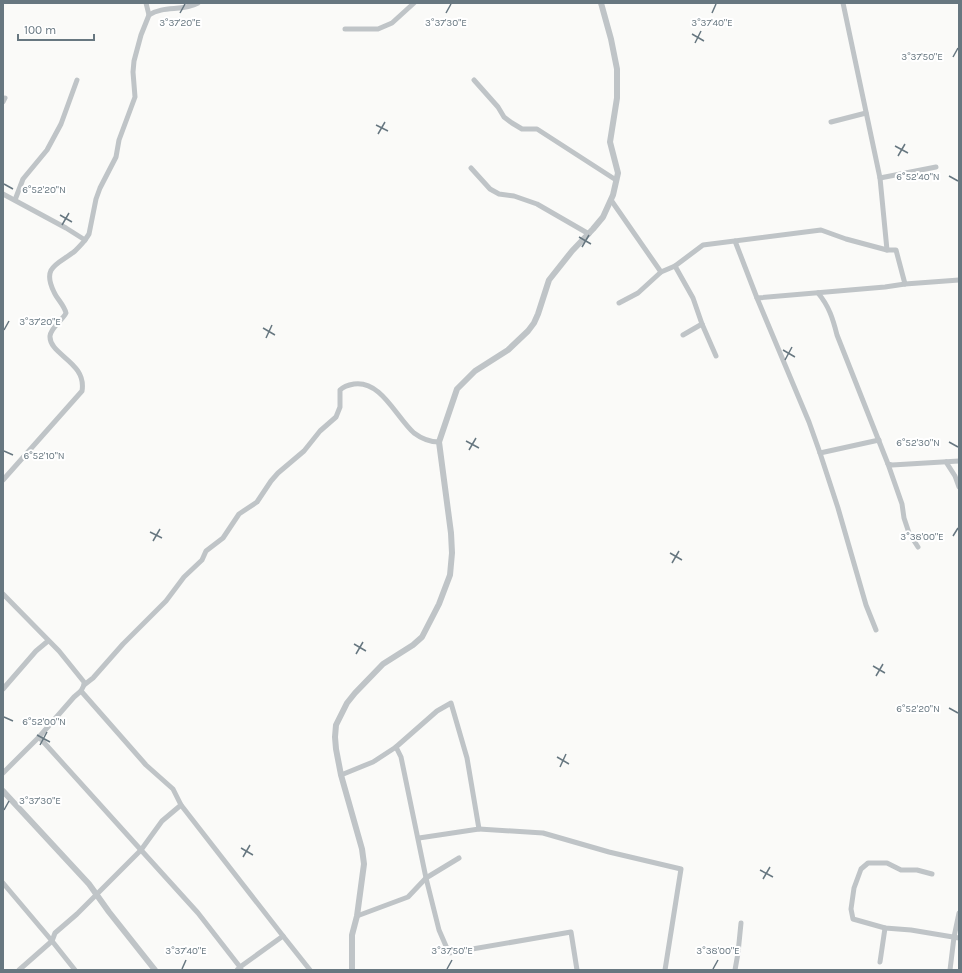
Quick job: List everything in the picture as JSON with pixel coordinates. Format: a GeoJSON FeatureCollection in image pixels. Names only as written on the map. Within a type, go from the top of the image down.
{"type":"FeatureCollection","features":[{"type":"Feature","properties":{"kind":"street"},"geometry":{"type":"LineString","coordinates":[[3,480],[82,391],[83,384],[79,371],[52,345],[50,337],[51,332],[66,313],[53,292],[50,279],[52,268],[56,263],[75,251],[89,234],[98,193],[116,157],[120,140],[135,96],[133,72],[134,61],[141,35],[149,15],[146,3]]}},
{"type":"Feature","properties":{"kind":"street"},"geometry":{"type":"LineString","coordinates":[[149,15],[158,10],[186,8],[198,3]]}},
{"type":"Feature","properties":{"kind":"street"},"geometry":{"type":"LineString","coordinates":[[345,29],[378,29],[392,23],[414,3]]}},
{"type":"Feature","properties":{"kind":"street"},"geometry":{"type":"LineString","coordinates":[[352,970],[352,935],[357,916],[364,864],[362,849],[341,775],[335,737],[336,725],[347,703],[383,664],[413,645],[422,637],[439,604],[450,575],[452,553],[451,533],[439,442],[457,389],[475,371],[508,350],[528,331],[536,318],[549,280],[572,251],[603,217],[614,195],[618,173],[610,142],[617,98],[617,69],[611,39],[601,3]]}},
{"type":"Feature","properties":{"kind":"street"},"geometry":{"type":"LineString","coordinates":[[843,3],[880,178],[887,250]]}},
{"type":"Feature","properties":{"kind":"street"},"geometry":{"type":"LineString","coordinates":[[15,200],[23,179],[47,150],[61,124],[77,80]]}},
{"type":"Feature","properties":{"kind":"street"},"geometry":{"type":"LineString","coordinates":[[474,80],[498,107],[504,117],[512,123],[522,129],[536,129],[616,180]]}},
{"type":"Feature","properties":{"kind":"street"},"geometry":{"type":"LineString","coordinates":[[831,122],[866,113]]}},
{"type":"Feature","properties":{"kind":"street"},"geometry":{"type":"LineString","coordinates":[[880,178],[936,167]]}},
{"type":"Feature","properties":{"kind":"street"},"geometry":{"type":"LineString","coordinates":[[471,168],[490,189],[499,194],[514,196],[537,204],[588,234]]}},
{"type":"Feature","properties":{"kind":"street"},"geometry":{"type":"LineString","coordinates":[[3,194],[85,240]]}},
{"type":"Feature","properties":{"kind":"street"},"geometry":{"type":"LineString","coordinates":[[611,200],[661,272]]}},
{"type":"Feature","properties":{"kind":"street"},"geometry":{"type":"LineString","coordinates":[[619,303],[638,293],[661,272],[675,266],[702,245],[821,230],[846,239],[887,250],[896,250],[905,284]]}},
{"type":"Feature","properties":{"kind":"street"},"geometry":{"type":"LineString","coordinates":[[735,241],[757,298],[809,422],[838,508],[866,605],[876,630]]}},
{"type":"Feature","properties":{"kind":"street"},"geometry":{"type":"LineString","coordinates":[[675,266],[693,298],[702,324],[716,356]]}},
{"type":"Feature","properties":{"kind":"street"},"geometry":{"type":"LineString","coordinates":[[757,298],[959,280]]}},
{"type":"Feature","properties":{"kind":"street"},"geometry":{"type":"LineString","coordinates":[[818,293],[826,302],[832,315],[837,335],[888,464],[902,504],[904,518],[909,533],[918,547]]}},
{"type":"Feature","properties":{"kind":"street"},"geometry":{"type":"LineString","coordinates":[[683,335],[702,324]]}},
{"type":"Feature","properties":{"kind":"street"},"geometry":{"type":"LineString","coordinates":[[3,773],[39,737],[81,691],[84,685],[93,678],[123,644],[166,601],[184,577],[202,560],[206,551],[223,538],[239,514],[257,502],[278,473],[304,451],[320,432],[336,417],[340,407],[340,390],[343,387],[362,383],[371,387],[385,398],[414,433],[430,442],[439,442]]}},
{"type":"Feature","properties":{"kind":"street"},"geometry":{"type":"LineString","coordinates":[[820,453],[878,440]]}},
{"type":"Feature","properties":{"kind":"street"},"geometry":{"type":"LineString","coordinates":[[888,464],[959,461]]}},
{"type":"Feature","properties":{"kind":"street"},"geometry":{"type":"LineString","coordinates":[[946,462],[955,476],[959,487]]}},
{"type":"Feature","properties":{"kind":"street"},"geometry":{"type":"LineString","coordinates":[[3,594],[59,651],[84,682],[84,685]]}},
{"type":"Feature","properties":{"kind":"street"},"geometry":{"type":"LineString","coordinates":[[3,689],[36,651],[48,641]]}},
{"type":"Feature","properties":{"kind":"street"},"geometry":{"type":"LineString","coordinates":[[81,691],[146,765],[173,789],[181,805],[310,970]]}},
{"type":"Feature","properties":{"kind":"street"},"geometry":{"type":"LineString","coordinates":[[341,775],[373,762],[396,747],[437,711],[450,703],[467,758],[480,829]]}},
{"type":"Feature","properties":{"kind":"street"},"geometry":{"type":"LineString","coordinates":[[39,737],[198,913],[239,969],[283,936]]}},
{"type":"Feature","properties":{"kind":"street"},"geometry":{"type":"LineString","coordinates":[[396,747],[402,757],[426,878],[439,930],[449,952],[572,932],[577,970]]}},
{"type":"Feature","properties":{"kind":"street"},"geometry":{"type":"LineString","coordinates":[[3,791],[68,860],[155,970]]}},
{"type":"Feature","properties":{"kind":"street"},"geometry":{"type":"LineString","coordinates":[[19,970],[52,941],[55,933],[141,850],[162,821],[181,805]]}},
{"type":"Feature","properties":{"kind":"street"},"geometry":{"type":"LineString","coordinates":[[419,838],[480,829],[543,833],[609,852],[681,869],[665,970]]}},
{"type":"Feature","properties":{"kind":"street"},"geometry":{"type":"LineString","coordinates":[[357,916],[408,897],[426,878],[459,858]]}},
{"type":"Feature","properties":{"kind":"street"},"geometry":{"type":"LineString","coordinates":[[932,874],[917,870],[902,870],[888,863],[868,863],[861,869],[854,888],[851,909],[853,919],[886,928],[911,930],[956,938]]}},
{"type":"Feature","properties":{"kind":"street"},"geometry":{"type":"LineString","coordinates":[[3,883],[75,970]]}},
{"type":"Feature","properties":{"kind":"street"},"geometry":{"type":"LineString","coordinates":[[950,970],[959,913]]}},
{"type":"Feature","properties":{"kind":"street"},"geometry":{"type":"LineString","coordinates":[[735,970],[742,923]]}},
{"type":"Feature","properties":{"kind":"street"},"geometry":{"type":"LineString","coordinates":[[880,962],[886,928]]}}]}
